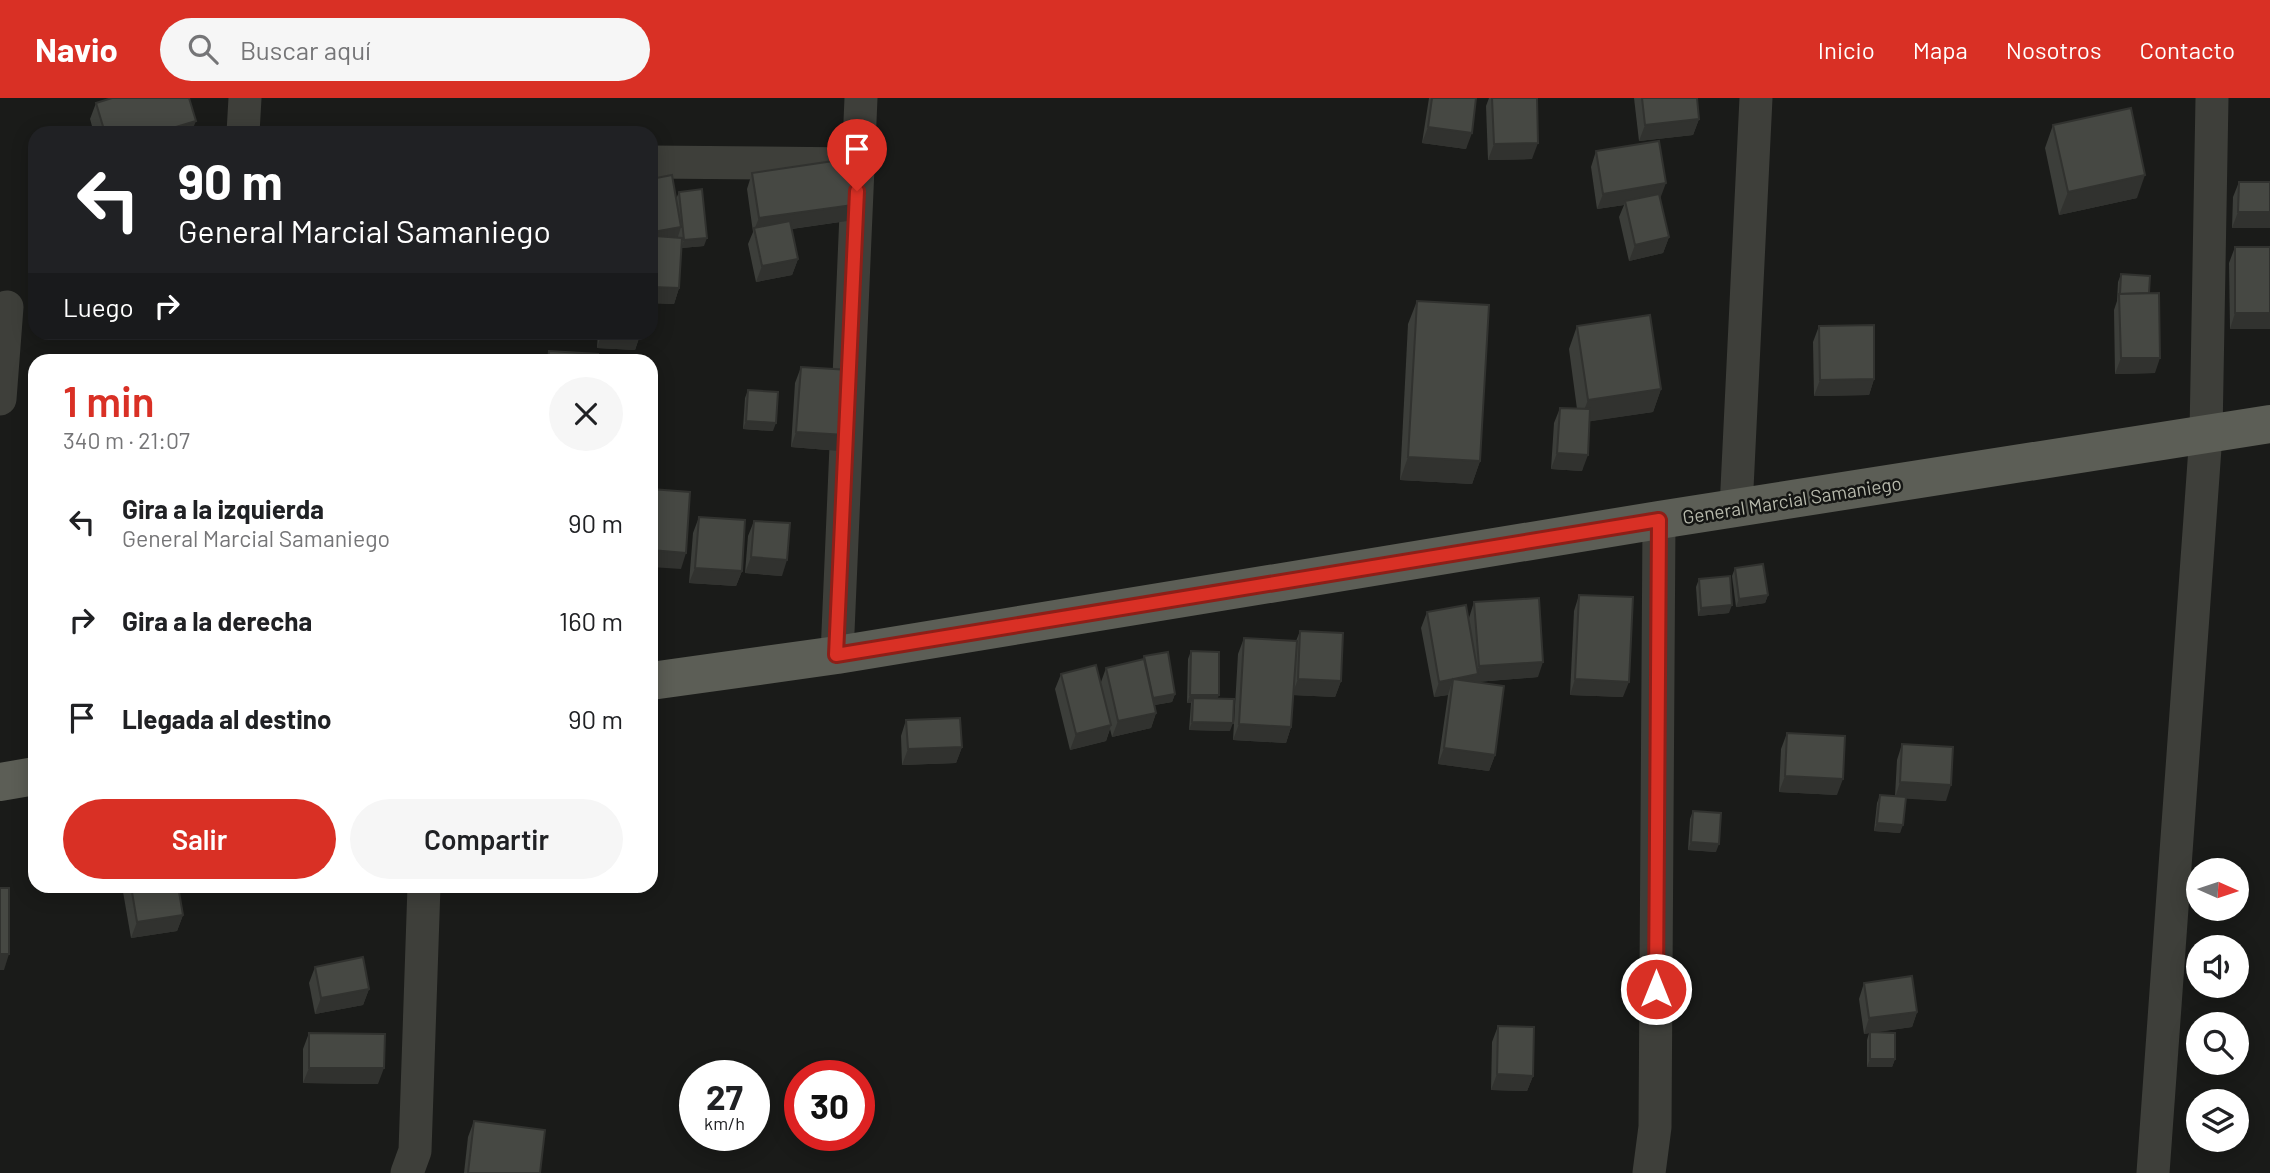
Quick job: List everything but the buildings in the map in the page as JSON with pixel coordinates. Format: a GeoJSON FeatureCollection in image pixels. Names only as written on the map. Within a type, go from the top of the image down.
{"type":"FeatureCollection","features":[{"type":"Feature","properties":{"kind":"main road","name":"General Marcial Samaniego"},"geometry":{"type":"LineString","coordinates":[[658,680],[836,655],[1659,520],[2270,424]]}},
{"type":"Feature","properties":{"kind":"main road"},"geometry":{"type":"LineString","coordinates":[[0,782],[28,777]]}},
{"type":"Feature","properties":{"kind":"street"},"geometry":{"type":"LineString","coordinates":[[243,126],[245,98]]}},
{"type":"Feature","properties":{"kind":"street"},"geometry":{"type":"LineString","coordinates":[[836,655],[861,98]]}},
{"type":"Feature","properties":{"kind":"street"},"geometry":{"type":"LineString","coordinates":[[1736,509],[1756,98]]}},
{"type":"Feature","properties":{"kind":"street"},"geometry":{"type":"LineString","coordinates":[[2153,1173],[2206,434],[2212,98]]}},
{"type":"Feature","properties":{"kind":"street"},"geometry":{"type":"LineString","coordinates":[[658,162],[858,164]]}},
{"type":"Feature","properties":{"kind":"street"},"geometry":{"type":"LineString","coordinates":[[0,398],[14,305]]}},
{"type":"Feature","properties":{"kind":"street"},"geometry":{"type":"LineString","coordinates":[[1649,1173],[1655,1127],[1659,520]]}},
{"type":"Feature","properties":{"kind":"street"},"geometry":{"type":"LineString","coordinates":[[407,1173],[415,1151],[424,893]]}},
{"type":"Feature","properties":{"kind":"route"},"geometry":{"type":"LineString","coordinates":[[857,191],[836,655],[1659,520],[1656,989]]}}]}
